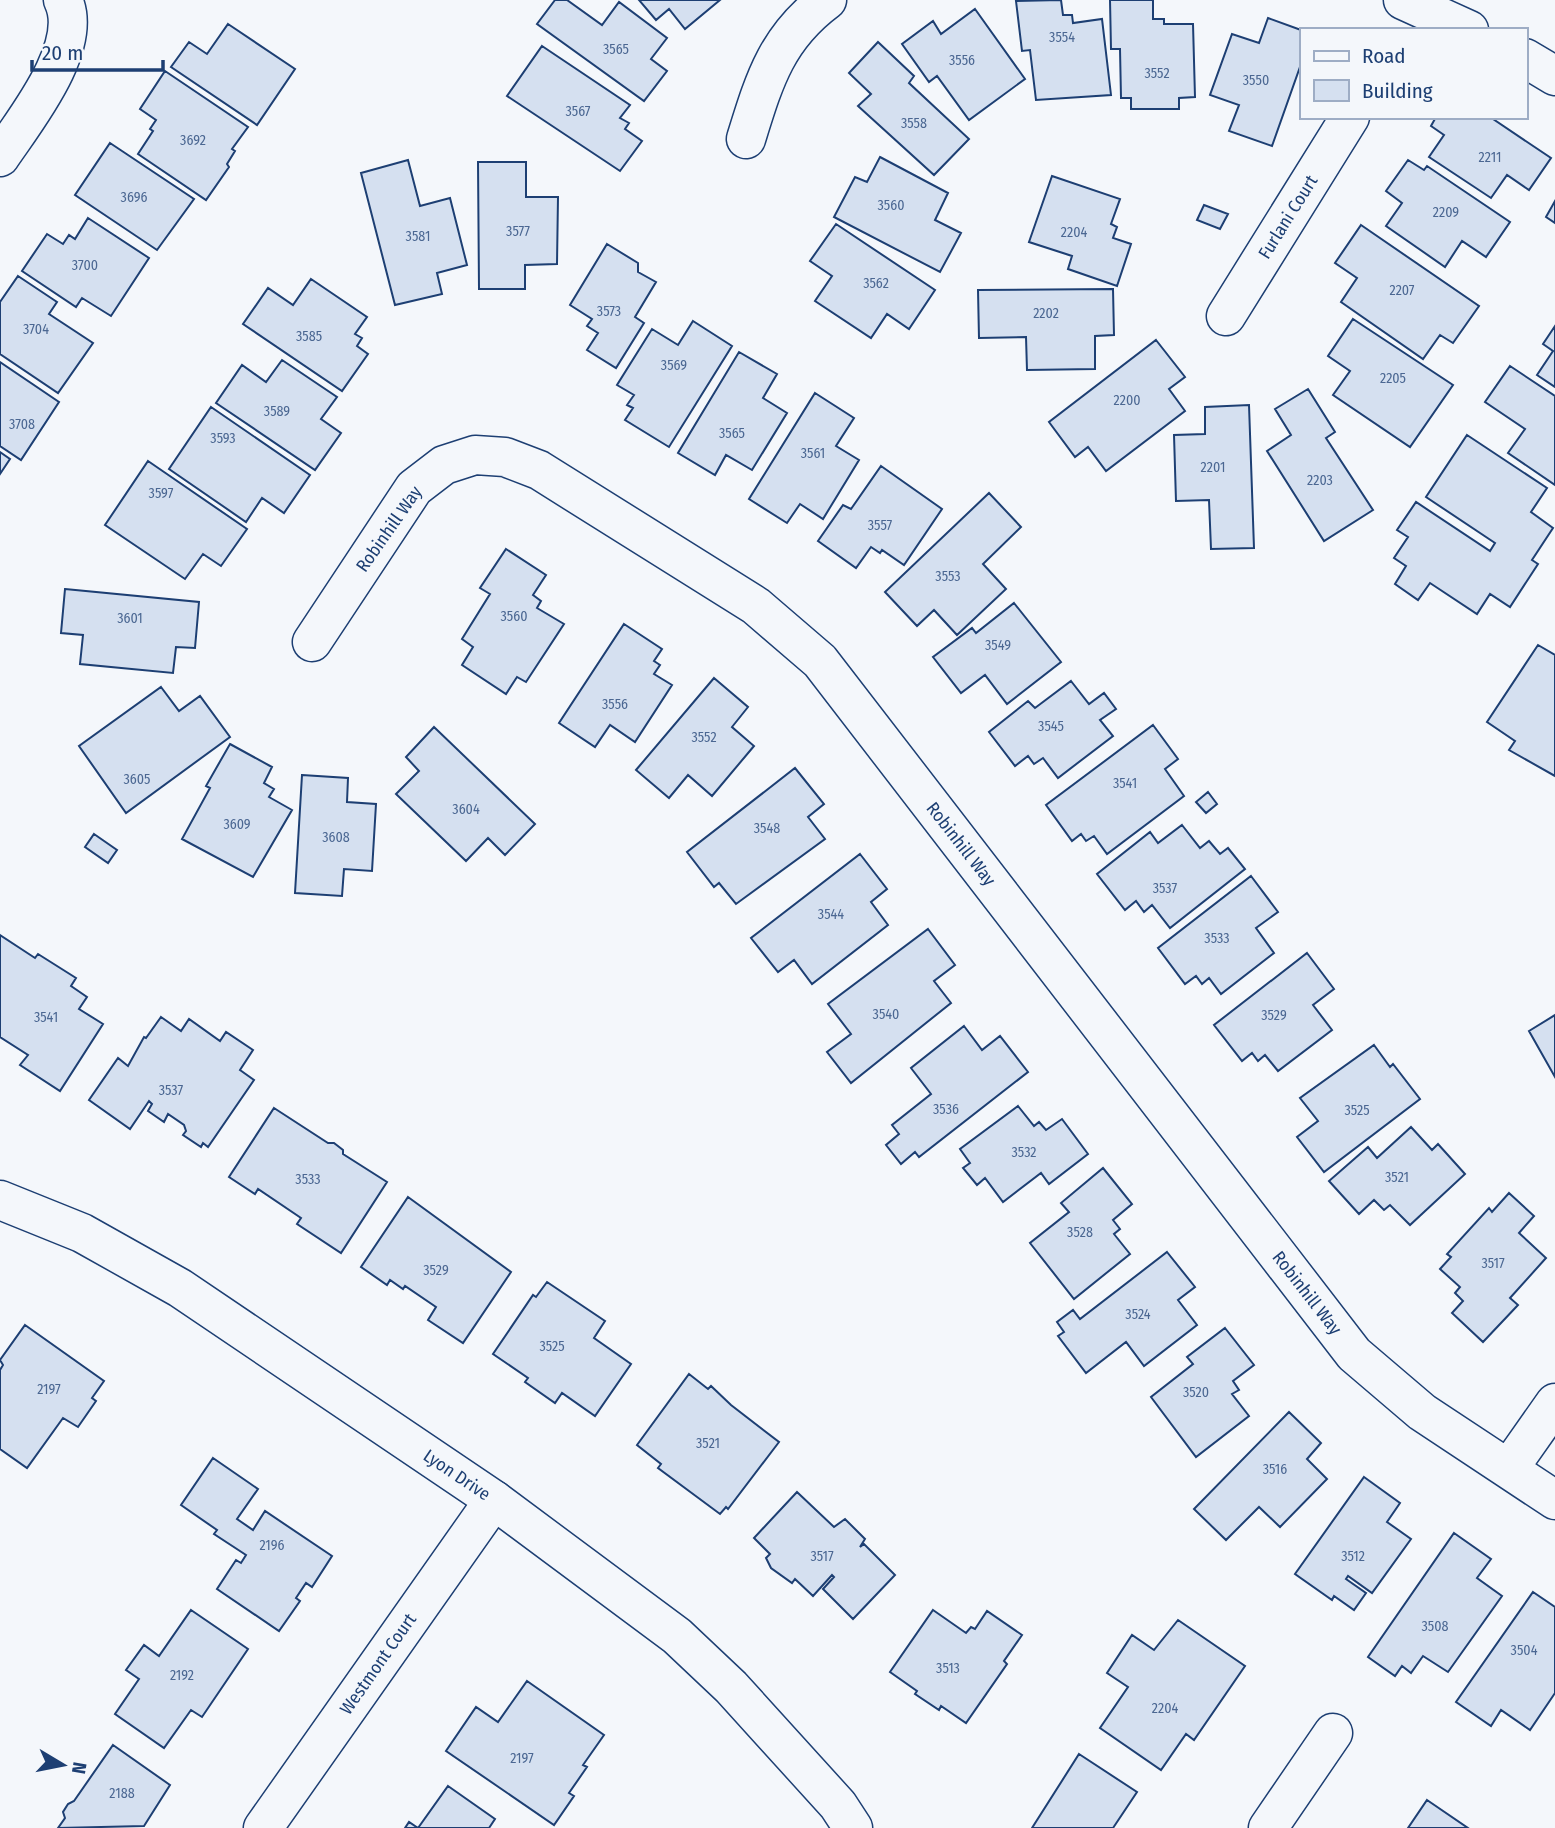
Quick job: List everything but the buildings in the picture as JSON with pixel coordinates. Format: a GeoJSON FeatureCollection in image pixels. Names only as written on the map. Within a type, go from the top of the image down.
{"type":"FeatureCollection","features":[{"type":"Feature","properties":{"kind":"street"},"geometry":{"type":"LineString","coordinates":[[0,157],[55,71],[67,27],[63,0]]}},
{"type":"Feature","properties":{"kind":"street"},"geometry":{"type":"LineString","coordinates":[[746,139],[769,68],[788,37],[810,12],[827,0]]}},
{"type":"Feature","properties":{"kind":"street"},"geometry":{"type":"LineString","coordinates":[[1409,12],[1462,28]]}},
{"type":"Feature","properties":{"kind":"street"},"geometry":{"type":"LineString","coordinates":[[1527,59],[1555,76]]}},
{"type":"Feature","properties":{"kind":"street","name":"Furlani Court"},"geometry":{"type":"LineString","coordinates":[[1226,316],[1349,119]]}},
{"type":"Feature","properties":{"kind":"street","name":"Robinhill Way"},"geometry":{"type":"LineString","coordinates":[[312,642],[414,488],[444,465],[475,455],[505,457],[539,470],[756,606],[820,661],[1354,1354],[1422,1412],[1510,1467],[1555,1500]]}},
{"type":"Feature","properties":{"kind":"street","name":"Lyon Drive"},"geometry":{"type":"LineString","coordinates":[[0,1200],[82,1233],[180,1288],[494,1500],[677,1636],[731,1688],[838,1805],[853,1828]]}},
{"type":"Feature","properties":{"kind":"street"},"geometry":{"type":"LineString","coordinates":[[1510,1467],[1555,1404]]}},
{"type":"Feature","properties":{"kind":"street","name":"Westmont Court"},"geometry":{"type":"LineString","coordinates":[[262,1828],[494,1500]]}},
{"type":"Feature","properties":{"kind":"street"},"geometry":{"type":"LineString","coordinates":[[1268,1828],[1332,1734]]}}]}
